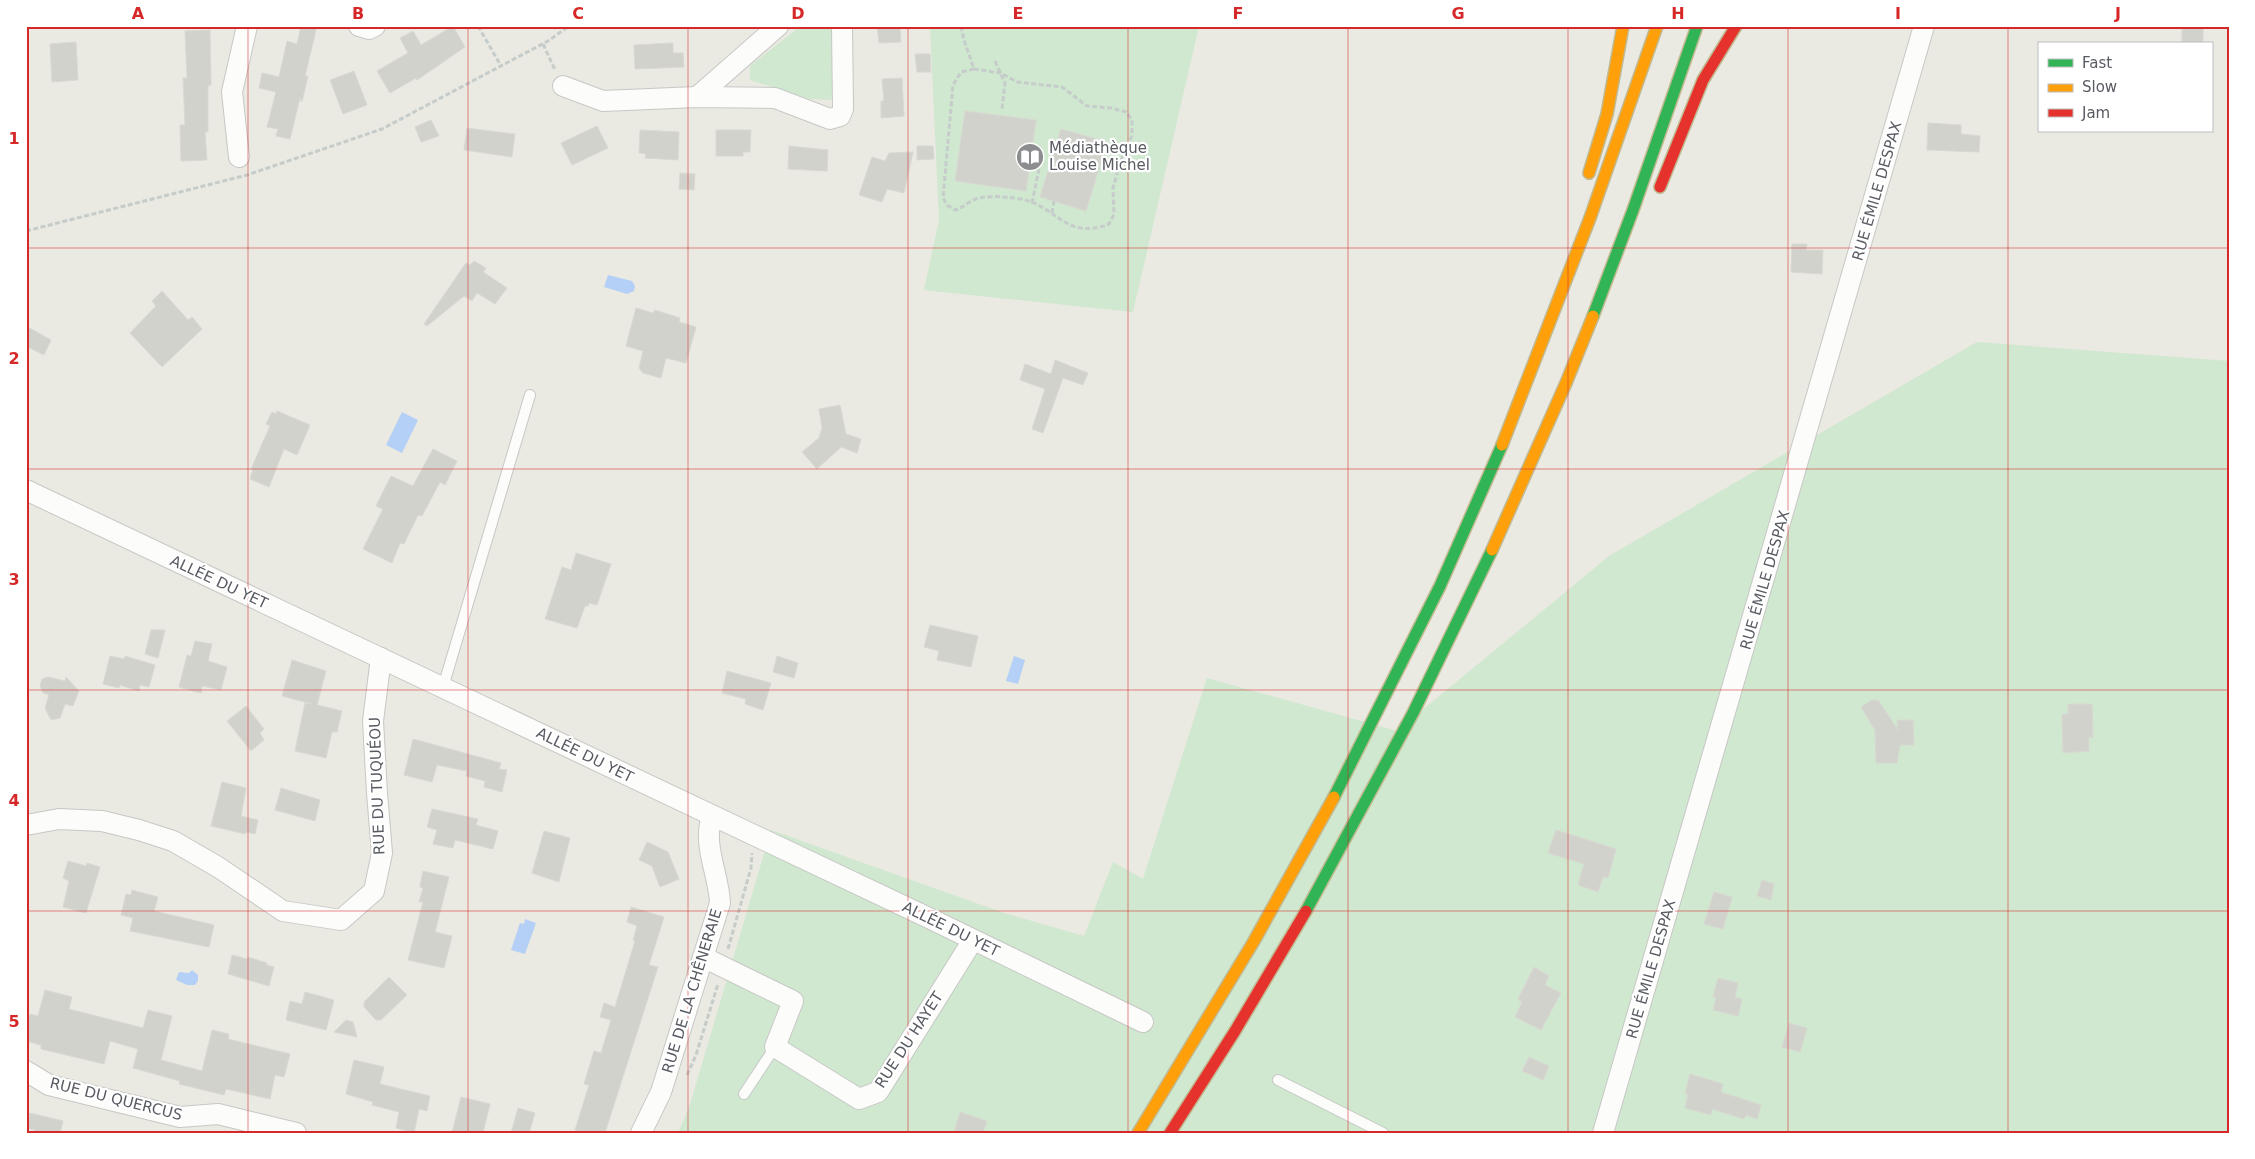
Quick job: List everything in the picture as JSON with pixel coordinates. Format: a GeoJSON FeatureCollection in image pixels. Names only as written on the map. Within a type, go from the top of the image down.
{"type":"FeatureCollection","features":[{"type":"Feature","properties":{"kind":"highway"},"geometry":{"type":"LineString","coordinates":[[1587,181],[1607,114],[1623,26]]}},
{"type":"Feature","properties":{"kind":"highway"},"geometry":{"type":"LineString","coordinates":[[1138,1133],[1217,1007],[1304,853],[1430,609],[1485,485],[1595,209],[1657,26]]}},
{"type":"Feature","properties":{"kind":"highway"},"geometry":{"type":"LineString","coordinates":[[1170,1133],[1329,871],[1458,623],[1498,540],[1535,456],[1612,269],[1697,26]]}},
{"type":"Feature","properties":{"kind":"highway"},"geometry":{"type":"LineString","coordinates":[[1656,196],[1704,80],[1736,26]]}},
{"type":"Feature","properties":{"kind":"highway"},"geometry":{"type":"LineString","coordinates":[[1537,357],[1570,238]]}},
{"type":"Feature","properties":{"kind":"highway"},"geometry":{"type":"LineString","coordinates":[[1535,456],[1588,361]]}},
{"type":"Feature","properties":{"kind":"street"},"geometry":{"type":"LineString","coordinates":[[239,157],[232,92],[248,26]]}},
{"type":"Feature","properties":{"kind":"street"},"geometry":{"type":"LineString","coordinates":[[359,26],[369,30],[375,26]]}},
{"type":"Feature","properties":{"kind":"street"},"geometry":{"type":"LineString","coordinates":[[697,97],[778,26]]}},
{"type":"Feature","properties":{"kind":"street"},"geometry":{"type":"LineString","coordinates":[[563,86],[603,101],[697,97],[775,98],[830,119],[840,116],[844,109],[842,26]]}},
{"type":"Feature","properties":{"kind":"street","name":"RUE ÉMILE DESPAX"},"geometry":{"type":"LineString","coordinates":[[1603,1133],[1924,26]]}},
{"type":"Feature","properties":{"kind":"street","name":"ALLÉE DU YET"},"geometry":{"type":"LineString","coordinates":[[26,490],[1143,1022]]}},
{"type":"Feature","properties":{"kind":"street","name":"RUE DU TUQUÉOU"},"geometry":{"type":"LineString","coordinates":[[26,825],[60,819],[93,821],[139,830],[173,841],[218,867],[283,911],[341,920],[374,891],[382,853],[376,793],[373,721],[381,658]]}},
{"type":"Feature","properties":{"kind":"street","name":"RUE DE LA CHÊNERAIE"},"geometry":{"type":"LineString","coordinates":[[641,1133],[661,1092],[720,903],[719,885],[711,855],[708,828],[712,816]]}},
{"type":"Feature","properties":{"kind":"street","name":"RUE DU HAYET"},"geometry":{"type":"LineString","coordinates":[[775,1047],[859,1099],[878,1092],[973,940]]}},
{"type":"Feature","properties":{"kind":"street"},"geometry":{"type":"LineString","coordinates":[[702,957],[794,1001],[775,1047]]}},
{"type":"Feature","properties":{"kind":"street","name":"RUE DU QUERCUS"},"geometry":{"type":"LineString","coordinates":[[26,1071],[49,1085],[180,1117],[218,1114],[296,1133]]}},
{"type":"Feature","properties":{"kind":"lane"},"geometry":{"type":"LineString","coordinates":[[443,687],[530,395]]}},
{"type":"Feature","properties":{"kind":"lane"},"geometry":{"type":"LineString","coordinates":[[744,1094],[775,1047]]}},
{"type":"Feature","properties":{"kind":"lane"},"geometry":{"type":"LineString","coordinates":[[1278,1080],[1383,1133]]}},
{"type":"Feature","properties":{"kind":"path"},"geometry":{"type":"LineString","coordinates":[[478,26],[501,66]]}},
{"type":"Feature","properties":{"kind":"path"},"geometry":{"type":"LineString","coordinates":[[26,230],[247,175],[382,128],[501,66],[569,26]]}},
{"type":"Feature","properties":{"kind":"path"},"geometry":{"type":"LineString","coordinates":[[961,26],[974,69]]}},
{"type":"Feature","properties":{"kind":"path"},"geometry":{"type":"LineString","coordinates":[[543,43],[563,86]]}},
{"type":"Feature","properties":{"kind":"path"},"geometry":{"type":"LineString","coordinates":[[995,62],[1005,83],[1002,109]]}},
{"type":"Feature","properties":{"kind":"path"},"geometry":{"type":"LineString","coordinates":[[974,69],[1001,73],[1017,82],[1062,87],[1087,106],[1111,108],[1126,112],[1132,120],[1132,135],[1120,163],[1114,188],[1114,214],[1109,224],[1098,229],[1080,229],[1060,221],[1043,206],[1021,199],[989,197],[972,201],[966,206],[955,210],[947,205],[943,198],[953,85],[961,72],[974,69]]}},
{"type":"Feature","properties":{"kind":"path"},"geometry":{"type":"LineString","coordinates":[[1032,203],[1039,169]]}},
{"type":"Feature","properties":{"kind":"path"},"geometry":{"type":"LineString","coordinates":[[1052,214],[1054,201]]}},
{"type":"Feature","properties":{"kind":"green space"},"geometry":{"type":"Polygon","coordinates":[[[801,26],[829,26],[832,32],[834,83],[831,100],[810,99],[750,80],[750,66],[801,26]]]}},
{"type":"Feature","properties":{"kind":"green space"},"geometry":{"type":"Polygon","coordinates":[[[930,26],[1199,26],[1133,312],[924,290],[939,220],[930,26]]]}},
{"type":"Feature","properties":{"kind":"green space"},"geometry":{"type":"Polygon","coordinates":[[[1977,342],[2229,361],[2229,1133],[678,1133],[689,1108],[771,830],[1004,913],[1084,936],[1113,862],[1143,879],[1207,678],[1397,731],[1609,556],[1977,342]]]}},
{"type":"Feature","properties":{"kind":"water"},"geometry":{"type":"Polygon","coordinates":[[[608,275],[632,281],[635,286],[634,291],[627,294],[604,287],[608,275]]]}},
{"type":"Feature","properties":{"kind":"water"},"geometry":{"type":"Polygon","coordinates":[[[402,412],[418,420],[402,453],[386,445],[402,412]]]}},
{"type":"Feature","properties":{"kind":"water"},"geometry":{"type":"Polygon","coordinates":[[[1014,656],[1025,660],[1018,684],[1006,681],[1014,656]]]}},
{"type":"Feature","properties":{"kind":"water"},"geometry":{"type":"Polygon","coordinates":[[[525,919],[536,923],[525,954],[511,950],[520,923],[524,924],[525,919]]]}},
{"type":"Feature","properties":{"kind":"water"},"geometry":{"type":"Polygon","coordinates":[[[192,970],[198,975],[198,981],[195,985],[187,985],[176,980],[179,972],[189,973],[192,970]]]}},
{"type":"Feature","properties":{"kind":"building"},"geometry":{"type":"Polygon","coordinates":[[[301,26],[317,26],[305,76],[308,76],[302,102],[300,98],[290,139],[276,136],[278,129],[267,127],[276,92],[259,88],[262,73],[279,77],[287,41],[297,44],[301,26]]]}},
{"type":"Feature","properties":{"kind":"building"},"geometry":{"type":"Polygon","coordinates":[[[453,26],[465,47],[417,80],[416,78],[390,93],[377,71],[408,53],[400,38],[413,31],[421,45],[453,26]]]}},
{"type":"Feature","properties":{"kind":"building"},"geometry":{"type":"Polygon","coordinates":[[[877,26],[900,26],[901,42],[879,43],[877,26]]]}},
{"type":"Feature","properties":{"kind":"building"},"geometry":{"type":"Polygon","coordinates":[[[2182,26],[2203,26],[2203,42],[2182,42],[2182,26]]]}},
{"type":"Feature","properties":{"kind":"building"},"geometry":{"type":"Polygon","coordinates":[[[210,30],[211,85],[208,86],[208,132],[205,132],[207,160],[181,161],[180,125],[185,125],[183,78],[187,78],[185,31],[210,30]]]}},
{"type":"Feature","properties":{"kind":"building"},"geometry":{"type":"Polygon","coordinates":[[[76,42],[78,80],[52,82],[50,44],[76,42]]]}},
{"type":"Feature","properties":{"kind":"building"},"geometry":{"type":"Polygon","coordinates":[[[673,43],[673,53],[683,53],[684,67],[635,69],[634,45],[673,43]]]}},
{"type":"Feature","properties":{"kind":"building"},"geometry":{"type":"Polygon","coordinates":[[[915,54],[930,54],[931,72],[917,72],[915,54]]]}},
{"type":"Feature","properties":{"kind":"building"},"geometry":{"type":"Polygon","coordinates":[[[354,71],[367,105],[343,114],[330,80],[354,71]]]}},
{"type":"Feature","properties":{"kind":"building"},"geometry":{"type":"Polygon","coordinates":[[[902,78],[904,116],[881,118],[881,101],[884,101],[882,79],[902,78]]]}},
{"type":"Feature","properties":{"kind":"building"},"geometry":{"type":"Polygon","coordinates":[[[965,111],[1036,120],[1026,191],[955,181],[965,111]]]}},
{"type":"Feature","properties":{"kind":"building"},"geometry":{"type":"Polygon","coordinates":[[[431,120],[439,136],[421,142],[415,127],[431,120]]]}},
{"type":"Feature","properties":{"kind":"building"},"geometry":{"type":"Polygon","coordinates":[[[1928,123],[1961,125],[1961,134],[1980,136],[1979,152],[1927,150],[1928,123]]]}},
{"type":"Feature","properties":{"kind":"building"},"geometry":{"type":"Polygon","coordinates":[[[597,126],[608,148],[572,165],[561,143],[597,126]]]}},
{"type":"Feature","properties":{"kind":"building"},"geometry":{"type":"Polygon","coordinates":[[[467,128],[515,134],[512,157],[464,150],[467,128]]]}},
{"type":"Feature","properties":{"kind":"building"},"geometry":{"type":"Polygon","coordinates":[[[1061,129],[1107,142],[1086,211],[1040,197],[1061,129]]]}},
{"type":"Feature","properties":{"kind":"building"},"geometry":{"type":"Polygon","coordinates":[[[640,130],[679,132],[678,160],[645,158],[646,154],[639,153],[640,130]]]}},
{"type":"Feature","properties":{"kind":"building"},"geometry":{"type":"Polygon","coordinates":[[[716,130],[751,130],[750,152],[743,152],[743,156],[716,156],[716,130]]]}},
{"type":"Feature","properties":{"kind":"building"},"geometry":{"type":"Polygon","coordinates":[[[789,146],[828,150],[827,171],[788,169],[789,146]]]}},
{"type":"Feature","properties":{"kind":"building"},"geometry":{"type":"Polygon","coordinates":[[[917,146],[933,146],[934,159],[917,160],[917,146]]]}},
{"type":"Feature","properties":{"kind":"building"},"geometry":{"type":"Polygon","coordinates":[[[913,152],[904,193],[887,189],[882,202],[859,195],[872,157],[885,161],[889,153],[913,152]]]}},
{"type":"Feature","properties":{"kind":"building"},"geometry":{"type":"Polygon","coordinates":[[[680,173],[695,174],[694,190],[679,189],[680,173]]]}},
{"type":"Feature","properties":{"kind":"building"},"geometry":{"type":"Polygon","coordinates":[[[1792,244],[1807,244],[1806,250],[1823,250],[1822,274],[1791,272],[1792,244]]]}},
{"type":"Feature","properties":{"kind":"building"},"geometry":{"type":"Polygon","coordinates":[[[474,261],[486,268],[483,272],[507,288],[495,304],[477,293],[472,301],[464,296],[427,326],[424,324],[466,263],[470,265],[474,261]]]}},
{"type":"Feature","properties":{"kind":"building"},"geometry":{"type":"Polygon","coordinates":[[[162,291],[188,320],[192,317],[202,329],[162,367],[130,333],[156,306],[152,301],[162,291]]]}},
{"type":"Feature","properties":{"kind":"building"},"geometry":{"type":"Polygon","coordinates":[[[636,308],[653,313],[655,310],[680,318],[679,322],[696,327],[686,363],[666,358],[661,378],[643,373],[639,368],[643,351],[626,346],[636,308]]]}},
{"type":"Feature","properties":{"kind":"building"},"geometry":{"type":"Polygon","coordinates":[[[26,326],[51,340],[44,355],[26,346],[26,326]]]}},
{"type":"Feature","properties":{"kind":"building"},"geometry":{"type":"Polygon","coordinates":[[[1055,360],[1088,373],[1083,385],[1063,378],[1043,433],[1032,429],[1045,389],[1020,380],[1025,364],[1051,374],[1055,360]]]}},
{"type":"Feature","properties":{"kind":"building"},"geometry":{"type":"Polygon","coordinates":[[[840,405],[846,434],[861,439],[857,453],[841,447],[817,469],[802,452],[819,438],[822,428],[819,409],[840,405]]]}},
{"type":"Feature","properties":{"kind":"building"},"geometry":{"type":"Polygon","coordinates":[[[277,411],[310,425],[297,455],[284,449],[269,487],[250,479],[253,470],[251,469],[270,426],[266,424],[272,412],[276,414],[277,411]]]}},
{"type":"Feature","properties":{"kind":"building"},"geometry":{"type":"Polygon","coordinates":[[[433,449],[457,461],[445,485],[440,482],[422,516],[418,515],[404,544],[400,543],[392,563],[363,549],[383,509],[376,506],[391,476],[413,486],[433,449]]]}},
{"type":"Feature","properties":{"kind":"building"},"geometry":{"type":"Polygon","coordinates":[[[576,553],[611,564],[597,605],[589,603],[588,606],[585,606],[577,628],[545,619],[562,567],[571,570],[576,553]]]}},
{"type":"Feature","properties":{"kind":"building"},"geometry":{"type":"Polygon","coordinates":[[[930,625],[978,636],[971,667],[937,660],[939,651],[924,647],[930,625]]]}},
{"type":"Feature","properties":{"kind":"building"},"geometry":{"type":"Polygon","coordinates":[[[151,630],[165,630],[158,658],[145,654],[151,630]]]}},
{"type":"Feature","properties":{"kind":"building"},"geometry":{"type":"Polygon","coordinates":[[[195,641],[212,644],[208,661],[227,667],[221,690],[202,686],[201,693],[179,687],[187,655],[191,656],[195,641]]]}},
{"type":"Feature","properties":{"kind":"building"},"geometry":{"type":"Polygon","coordinates":[[[110,656],[124,659],[125,656],[155,665],[149,687],[140,685],[139,691],[120,685],[119,688],[103,684],[110,656]]]}},
{"type":"Feature","properties":{"kind":"building"},"geometry":{"type":"Polygon","coordinates":[[[777,656],[798,663],[794,678],[773,672],[777,656]]]}},
{"type":"Feature","properties":{"kind":"building"},"geometry":{"type":"Polygon","coordinates":[[[292,660],[326,671],[317,705],[342,711],[337,732],[332,732],[326,758],[295,751],[305,703],[312,704],[282,696],[292,660]]]}},
{"type":"Feature","properties":{"kind":"building"},"geometry":{"type":"Polygon","coordinates":[[[727,671],[771,683],[763,710],[745,704],[746,699],[722,693],[727,671]]]}},
{"type":"Feature","properties":{"kind":"building"},"geometry":{"type":"Polygon","coordinates":[[[48,677],[65,681],[66,677],[79,691],[73,706],[65,704],[60,718],[51,720],[45,708],[49,695],[43,693],[40,686],[42,679],[48,677]]]}},
{"type":"Feature","properties":{"kind":"building"},"geometry":{"type":"Polygon","coordinates":[[[1872,700],[1878,700],[1898,730],[1897,720],[1913,720],[1914,745],[1900,745],[1897,763],[1876,763],[1875,730],[1861,707],[1872,700]]]}},
{"type":"Feature","properties":{"kind":"building"},"geometry":{"type":"Polygon","coordinates":[[[2068,704],[2092,704],[2093,738],[2089,737],[2089,751],[2063,753],[2062,714],[2068,714],[2068,704]]]}},
{"type":"Feature","properties":{"kind":"building"},"geometry":{"type":"Polygon","coordinates":[[[246,706],[264,729],[260,733],[264,740],[251,751],[227,721],[246,706]]]}},
{"type":"Feature","properties":{"kind":"building"},"geometry":{"type":"Polygon","coordinates":[[[413,739],[501,763],[499,769],[507,770],[502,792],[484,787],[485,781],[466,776],[467,771],[437,765],[432,782],[404,775],[413,739]]]}},
{"type":"Feature","properties":{"kind":"building"},"geometry":{"type":"Polygon","coordinates":[[[222,782],[246,788],[241,816],[258,820],[255,834],[246,832],[245,834],[211,826],[222,782]]]}},
{"type":"Feature","properties":{"kind":"building"},"geometry":{"type":"Polygon","coordinates":[[[281,788],[320,800],[315,821],[275,810],[281,788]]]}},
{"type":"Feature","properties":{"kind":"building"},"geometry":{"type":"Polygon","coordinates":[[[432,809],[478,819],[476,825],[498,831],[493,849],[455,840],[453,848],[433,844],[437,830],[427,827],[432,809]]]}},
{"type":"Feature","properties":{"kind":"building"},"geometry":{"type":"Polygon","coordinates":[[[1556,830],[1616,849],[1608,878],[1603,877],[1598,892],[1578,885],[1584,864],[1548,853],[1556,830]]]}},
{"type":"Feature","properties":{"kind":"building"},"geometry":{"type":"Polygon","coordinates":[[[544,831],[570,838],[559,882],[532,873],[544,831]]]}},
{"type":"Feature","properties":{"kind":"building"},"geometry":{"type":"Polygon","coordinates":[[[647,842],[668,852],[679,879],[660,887],[652,866],[639,860],[647,842]]]}},
{"type":"Feature","properties":{"kind":"building"},"geometry":{"type":"Polygon","coordinates":[[[68,861],[86,866],[87,863],[100,867],[86,913],[63,907],[69,881],[63,878],[68,861]]]}},
{"type":"Feature","properties":{"kind":"building"},"geometry":{"type":"Polygon","coordinates":[[[423,871],[449,877],[435,932],[452,936],[444,968],[408,960],[423,902],[419,902],[423,888],[420,887],[423,871]]]}},
{"type":"Feature","properties":{"kind":"building"},"geometry":{"type":"Polygon","coordinates":[[[1762,880],[1774,884],[1771,900],[1757,896],[1762,880]]]}},
{"type":"Feature","properties":{"kind":"building"},"geometry":{"type":"Polygon","coordinates":[[[132,890],[158,897],[154,911],[214,925],[209,947],[130,931],[133,918],[121,915],[126,894],[131,895],[132,890]]]}},
{"type":"Feature","properties":{"kind":"building"},"geometry":{"type":"Polygon","coordinates":[[[1714,892],[1732,897],[1723,929],[1704,924],[1714,892]]]}},
{"type":"Feature","properties":{"kind":"building"},"geometry":{"type":"Polygon","coordinates":[[[631,907],[664,917],[649,965],[658,967],[605,1133],[584,1133],[575,1130],[589,1085],[584,1084],[594,1051],[601,1053],[611,1020],[600,1017],[604,1003],[615,1007],[635,941],[633,940],[637,926],[627,922],[631,907]]]}},
{"type":"Feature","properties":{"kind":"building"},"geometry":{"type":"Polygon","coordinates":[[[232,955],[247,959],[248,957],[274,967],[269,986],[228,974],[232,955]]]}},
{"type":"Feature","properties":{"kind":"building"},"geometry":{"type":"Polygon","coordinates":[[[1534,967],[1549,976],[1545,985],[1561,993],[1541,1030],[1515,1017],[1522,1002],[1518,999],[1534,967]]]}},
{"type":"Feature","properties":{"kind":"building"},"geometry":{"type":"Polygon","coordinates":[[[389,977],[407,995],[381,1020],[376,1020],[364,1007],[364,1002],[389,977]]]}},
{"type":"Feature","properties":{"kind":"building"},"geometry":{"type":"Polygon","coordinates":[[[1718,978],[1738,983],[1735,997],[1742,999],[1738,1016],[1713,1010],[1716,998],[1713,997],[1718,978]]]}},
{"type":"Feature","properties":{"kind":"building"},"geometry":{"type":"Polygon","coordinates":[[[45,990],[72,997],[69,1009],[143,1028],[148,1010],[172,1016],[161,1060],[202,1071],[212,1030],[229,1034],[228,1039],[290,1054],[284,1077],[275,1075],[270,1099],[226,1089],[224,1095],[179,1084],[180,1081],[133,1068],[138,1049],[110,1041],[104,1064],[41,1049],[41,1045],[26,1041],[26,1029],[30,1014],[38,1016],[45,990]]]}},
{"type":"Feature","properties":{"kind":"building"},"geometry":{"type":"Polygon","coordinates":[[[305,992],[334,1000],[326,1030],[286,1020],[290,1001],[302,1004],[305,992]]]}},
{"type":"Feature","properties":{"kind":"building"},"geometry":{"type":"Polygon","coordinates":[[[346,1020],[353,1022],[357,1037],[334,1032],[346,1020]]]}},
{"type":"Feature","properties":{"kind":"building"},"geometry":{"type":"Polygon","coordinates":[[[1789,1023],[1807,1028],[1800,1052],[1782,1047],[1789,1023]]]}},
{"type":"Feature","properties":{"kind":"building"},"geometry":{"type":"Polygon","coordinates":[[[1529,1057],[1549,1066],[1543,1080],[1522,1071],[1529,1057]]]}},
{"type":"Feature","properties":{"kind":"building"},"geometry":{"type":"Polygon","coordinates":[[[354,1060],[384,1067],[380,1084],[430,1096],[427,1111],[419,1109],[414,1133],[396,1128],[399,1112],[372,1105],[373,1102],[346,1094],[354,1060]]]}},
{"type":"Feature","properties":{"kind":"building"},"geometry":{"type":"Polygon","coordinates":[[[1690,1074],[1723,1084],[1721,1092],[1761,1105],[1757,1119],[1746,1115],[1744,1119],[1712,1109],[1711,1115],[1685,1108],[1688,1094],[1685,1094],[1690,1074]]]}},
{"type":"Feature","properties":{"kind":"building"},"geometry":{"type":"Polygon","coordinates":[[[461,1097],[490,1104],[483,1133],[452,1133],[461,1097]]]}},
{"type":"Feature","properties":{"kind":"building"},"geometry":{"type":"Polygon","coordinates":[[[518,1108],[535,1113],[529,1133],[511,1133],[518,1108]]]}},
{"type":"Feature","properties":{"kind":"building"},"geometry":{"type":"Polygon","coordinates":[[[960,1112],[987,1121],[983,1133],[954,1133],[960,1112]]]}},
{"type":"Feature","properties":{"kind":"building"},"geometry":{"type":"Polygon","coordinates":[[[30,1113],[63,1121],[60,1133],[35,1133],[35,1130],[26,1128],[30,1113]]]}},
{"type":"Feature","properties":{"kind":"traffic: fast"},"geometry":{"type":"LineString","coordinates":[[1593,316],[1633,210],[1697,26]]}},
{"type":"Feature","properties":{"kind":"traffic: fast"},"geometry":{"type":"LineString","coordinates":[[1334,797],[1440,586],[1502,445]]}},
{"type":"Feature","properties":{"kind":"traffic: fast"},"geometry":{"type":"LineString","coordinates":[[1306,911],[1413,713],[1492,550]]}},
{"type":"Feature","properties":{"kind":"traffic: slow"},"geometry":{"type":"LineString","coordinates":[[1589,173],[1607,114],[1623,26]]}},
{"type":"Feature","properties":{"kind":"traffic: slow"},"geometry":{"type":"LineString","coordinates":[[1502,445],[1590,218],[1657,26]]}},
{"type":"Feature","properties":{"kind":"traffic: slow"},"geometry":{"type":"LineString","coordinates":[[1492,550],[1566,383],[1593,316]]}},
{"type":"Feature","properties":{"kind":"traffic: slow"},"geometry":{"type":"LineString","coordinates":[[1138,1133],[1254,941],[1334,797]]}},
{"type":"Feature","properties":{"kind":"traffic: jam"},"geometry":{"type":"LineString","coordinates":[[1660,187],[1703,80],[1736,26]]}},
{"type":"Feature","properties":{"kind":"traffic: jam"},"geometry":{"type":"LineString","coordinates":[[1170,1133],[1235,1031],[1306,911]]}},
{"type":"Feature","properties":{"kind":"place","name":"Médiathèque Louise Michel"},"geometry":{"type":"Point","coordinates":[1030,157]}}]}
